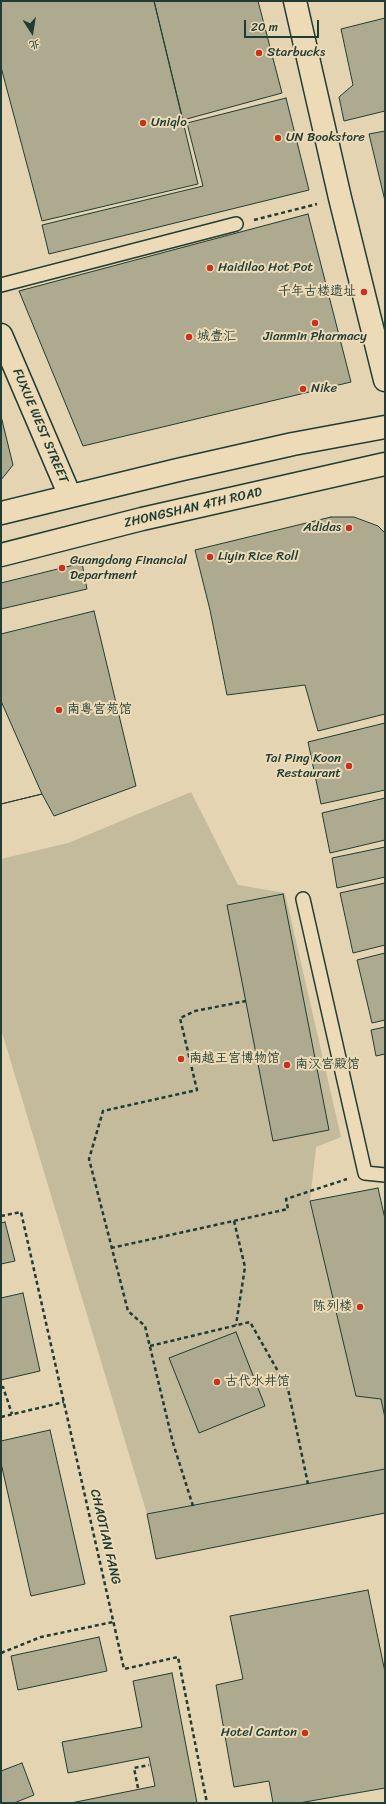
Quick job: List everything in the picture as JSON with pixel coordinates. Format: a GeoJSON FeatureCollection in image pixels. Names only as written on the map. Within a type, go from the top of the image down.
{"type":"FeatureCollection","features":[{"type":"Feature","properties":{"kind":"main road"},"geometry":{"type":"LineString","coordinates":[[295,1],[340,198],[385,380]]}},
{"type":"Feature","properties":{"kind":"main road","name":"FUXUE WEST STREET"},"geometry":{"type":"LineString","coordinates":[[1,335],[70,496]]}},
{"type":"Feature","properties":{"kind":"main road"},"geometry":{"type":"LineString","coordinates":[[1,514],[178,470],[293,444],[385,427]]}},
{"type":"Feature","properties":{"kind":"main road","name":"ZHONGSHAN 4TH ROAD"},"geometry":{"type":"LineString","coordinates":[[1,555],[142,519],[385,464]]}},
{"type":"Feature","properties":{"kind":"lane"},"geometry":{"type":"LineString","coordinates":[[1,285],[236,224]]}},
{"type":"Feature","properties":{"kind":"lane"},"geometry":{"type":"LineString","coordinates":[[303,899],[365,1173],[385,1175]]}},
{"type":"Feature","properties":{"kind":"path"},"geometry":{"type":"LineString","coordinates":[[236,224],[340,198]]}},
{"type":"Feature","properties":{"kind":"path"},"geometry":{"type":"LineString","coordinates":[[193,1506],[173,1443],[145,1326],[128,1311],[89,1159],[102,1111],[197,1090],[180,1018],[195,1012],[246,1001]]}},
{"type":"Feature","properties":{"kind":"path"},"geometry":{"type":"LineString","coordinates":[[112,1248],[288,1209],[286,1199],[365,1173]]}},
{"type":"Feature","properties":{"kind":"path","name":"CHAOTIAN FANG"},"geometry":{"type":"LineString","coordinates":[[1,1216],[22,1212],[124,1668],[178,1657],[207,1803]]}},
{"type":"Feature","properties":{"kind":"path"},"geometry":{"type":"LineString","coordinates":[[234,1221],[245,1267],[236,1325]]}},
{"type":"Feature","properties":{"kind":"path"},"geometry":{"type":"LineString","coordinates":[[150,1346],[250,1322],[288,1389],[308,1484]]}},
{"type":"Feature","properties":{"kind":"path"},"geometry":{"type":"LineString","coordinates":[[1,1387],[4,1387],[12,1414]]}},
{"type":"Feature","properties":{"kind":"path"},"geometry":{"type":"LineString","coordinates":[[1,1417],[64,1402]]}},
{"type":"Feature","properties":{"kind":"path"},"geometry":{"type":"LineString","coordinates":[[1,1653],[41,1637],[113,1622]]}},
{"type":"Feature","properties":{"kind":"path"},"geometry":{"type":"LineString","coordinates":[[138,1788],[134,1768],[149,1765]]}},
{"type":"Feature","properties":{"kind":"shaded area"},"geometry":{"type":"Polygon","coordinates":[[[191,792],[238,885],[285,893],[341,1137],[316,1147],[310,1201],[356,1395],[381,1399],[385,1418],[385,1469],[147,1514],[1,1029],[1,859],[68,843],[191,792]]]}},
{"type":"Feature","properties":{"kind":"building"},"geometry":{"type":"Polygon","coordinates":[[[1,1],[154,1],[198,184],[42,221],[1,67],[1,1]]]}},
{"type":"Feature","properties":{"kind":"building"},"geometry":{"type":"Polygon","coordinates":[[[154,1],[258,1],[282,93],[183,120],[154,1]]]}},
{"type":"Feature","properties":{"kind":"building"},"geometry":{"type":"Polygon","coordinates":[[[385,18],[385,111],[344,121],[339,97],[353,85],[341,29],[385,18]]]}},
{"type":"Feature","properties":{"kind":"building"},"geometry":{"type":"Polygon","coordinates":[[[286,98],[309,190],[49,254],[42,225],[203,186],[187,123],[286,98]]]}},
{"type":"Feature","properties":{"kind":"building"},"geometry":{"type":"Polygon","coordinates":[[[385,131],[385,201],[369,134],[385,131]]]}},
{"type":"Feature","properties":{"kind":"building","name":"城壹汇"},"geometry":{"type":"Polygon","coordinates":[[[308,214],[351,382],[83,446],[19,291],[308,214]]]}},
{"type":"Feature","properties":{"kind":"building"},"geometry":{"type":"Polygon","coordinates":[[[1,416],[13,465],[1,480],[1,416]]]}},
{"type":"Feature","properties":{"kind":"building"},"geometry":{"type":"Polygon","coordinates":[[[331,517],[354,517],[378,526],[385,533],[385,714],[318,731],[305,685],[227,695],[210,610],[195,550],[331,517]]]}},
{"type":"Feature","properties":{"kind":"building"},"geometry":{"type":"Polygon","coordinates":[[[82,563],[87,589],[1,609],[1,583],[82,563]]]}},
{"type":"Feature","properties":{"kind":"building","name":"南粤宫苑馆"},"geometry":{"type":"Polygon","coordinates":[[[94,611],[136,786],[54,816],[42,794],[1,804],[1,634],[94,611]]]}},
{"type":"Feature","properties":{"kind":"building"},"geometry":{"type":"Polygon","coordinates":[[[1,701],[42,794],[1,804],[1,701]]]}},
{"type":"Feature","properties":{"kind":"building","name":"Tai Ping Koon Restaurant"},"geometry":{"type":"Polygon","coordinates":[[[385,723],[385,790],[321,804],[308,742],[385,723]]]}},
{"type":"Feature","properties":{"kind":"building"},"geometry":{"type":"Polygon","coordinates":[[[385,798],[385,840],[330,853],[322,813],[385,798]]]}},
{"type":"Feature","properties":{"kind":"building"},"geometry":{"type":"Polygon","coordinates":[[[385,847],[385,877],[337,888],[332,858],[385,847]]]}},
{"type":"Feature","properties":{"kind":"building"},"geometry":{"type":"Polygon","coordinates":[[[385,883],[385,945],[353,953],[340,893],[385,883]]]}},
{"type":"Feature","properties":{"kind":"building","name":"南汉宫殿馆"},"geometry":{"type":"Polygon","coordinates":[[[283,894],[329,1130],[273,1141],[227,905],[283,894]]]}},
{"type":"Feature","properties":{"kind":"building"},"geometry":{"type":"Polygon","coordinates":[[[385,953],[385,1020],[372,1023],[357,960],[385,953]]]}},
{"type":"Feature","properties":{"kind":"building"},"geometry":{"type":"Polygon","coordinates":[[[385,1027],[385,1054],[376,1056],[371,1030],[385,1027]]]}},
{"type":"Feature","properties":{"kind":"building","name":"陈列楼"},"geometry":{"type":"Polygon","coordinates":[[[378,1188],[385,1219],[385,1418],[381,1399],[356,1396],[310,1201],[378,1188]]]}},
{"type":"Feature","properties":{"kind":"building"},"geometry":{"type":"Polygon","coordinates":[[[5,1222],[15,1261],[1,1264],[1,1223],[5,1222]]]}},
{"type":"Feature","properties":{"kind":"building"},"geometry":{"type":"Polygon","coordinates":[[[23,1293],[40,1371],[1,1380],[1,1298],[23,1293]]]}},
{"type":"Feature","properties":{"kind":"building","name":"古代水井馆"},"geometry":{"type":"Polygon","coordinates":[[[236,1332],[265,1406],[199,1433],[169,1358],[236,1332]]]}},
{"type":"Feature","properties":{"kind":"building"},"geometry":{"type":"Polygon","coordinates":[[[50,1430],[85,1584],[31,1596],[1,1463],[1,1441],[50,1430]]]}},
{"type":"Feature","properties":{"kind":"building"},"geometry":{"type":"Polygon","coordinates":[[[385,1469],[385,1513],[156,1559],[147,1514],[385,1469]]]}},
{"type":"Feature","properties":{"kind":"building","name":"Hotel Canton"},"geometry":{"type":"Polygon","coordinates":[[[368,1590],[385,1672],[385,1788],[299,1803],[273,1803],[269,1781],[234,1787],[216,1685],[243,1679],[230,1616],[368,1590]]]}},
{"type":"Feature","properties":{"kind":"building"},"geometry":{"type":"Polygon","coordinates":[[[99,1637],[107,1671],[18,1690],[11,1656],[99,1637]]]}},
{"type":"Feature","properties":{"kind":"building"},"geometry":{"type":"Polygon","coordinates":[[[172,1673],[197,1803],[71,1803],[155,1786],[149,1757],[68,1773],[62,1742],[142,1727],[133,1681],[172,1673]]]}},
{"type":"Feature","properties":{"kind":"building"},"geometry":{"type":"Polygon","coordinates":[[[22,1763],[34,1795],[14,1803],[1,1803],[1,1771],[22,1763]]]}},
{"type":"Feature","properties":{"kind":"place","name":"Starbucks"},"geometry":{"type":"Point","coordinates":[259,53]}},
{"type":"Feature","properties":{"kind":"place","name":"Uniqlo"},"geometry":{"type":"Point","coordinates":[143,123]}},
{"type":"Feature","properties":{"kind":"place","name":"UN Bookstore"},"geometry":{"type":"Point","coordinates":[278,138]}},
{"type":"Feature","properties":{"kind":"place","name":"Haidilao Hot Pot"},"geometry":{"type":"Point","coordinates":[210,268]}},
{"type":"Feature","properties":{"kind":"place","name":"千年古楼遗址"},"geometry":{"type":"Point","coordinates":[364,292]}},
{"type":"Feature","properties":{"kind":"place","name":"Jianmin Pharmacy"},"geometry":{"type":"Point","coordinates":[315,323]}},
{"type":"Feature","properties":{"kind":"place","name":"城壹汇"},"geometry":{"type":"Point","coordinates":[189,337]}},
{"type":"Feature","properties":{"kind":"place","name":"Nike"},"geometry":{"type":"Point","coordinates":[303,389]}},
{"type":"Feature","properties":{"kind":"place","name":"Adidas"},"geometry":{"type":"Point","coordinates":[349,528]}},
{"type":"Feature","properties":{"kind":"place","name":"Liyin Rice Roll"},"geometry":{"type":"Point","coordinates":[210,557]}},
{"type":"Feature","properties":{"kind":"place","name":"Guangdong Financial Department"},"geometry":{"type":"Point","coordinates":[62,568]}},
{"type":"Feature","properties":{"kind":"place","name":"南粤宫苑馆"},"geometry":{"type":"Point","coordinates":[59,710]}},
{"type":"Feature","properties":{"kind":"place","name":"Tai Ping Koon Restaurant"},"geometry":{"type":"Point","coordinates":[349,766]}},
{"type":"Feature","properties":{"kind":"place","name":"南越王宫博物馆"},"geometry":{"type":"Point","coordinates":[181,1059]}},
{"type":"Feature","properties":{"kind":"place","name":"南汉宫殿馆"},"geometry":{"type":"Point","coordinates":[287,1065]}},
{"type":"Feature","properties":{"kind":"place","name":"陈列楼"},"geometry":{"type":"Point","coordinates":[360,1307]}},
{"type":"Feature","properties":{"kind":"place","name":"古代水井馆"},"geometry":{"type":"Point","coordinates":[217,1382]}},
{"type":"Feature","properties":{"kind":"place","name":"Hotel Canton"},"geometry":{"type":"Point","coordinates":[305,1733]}}]}
